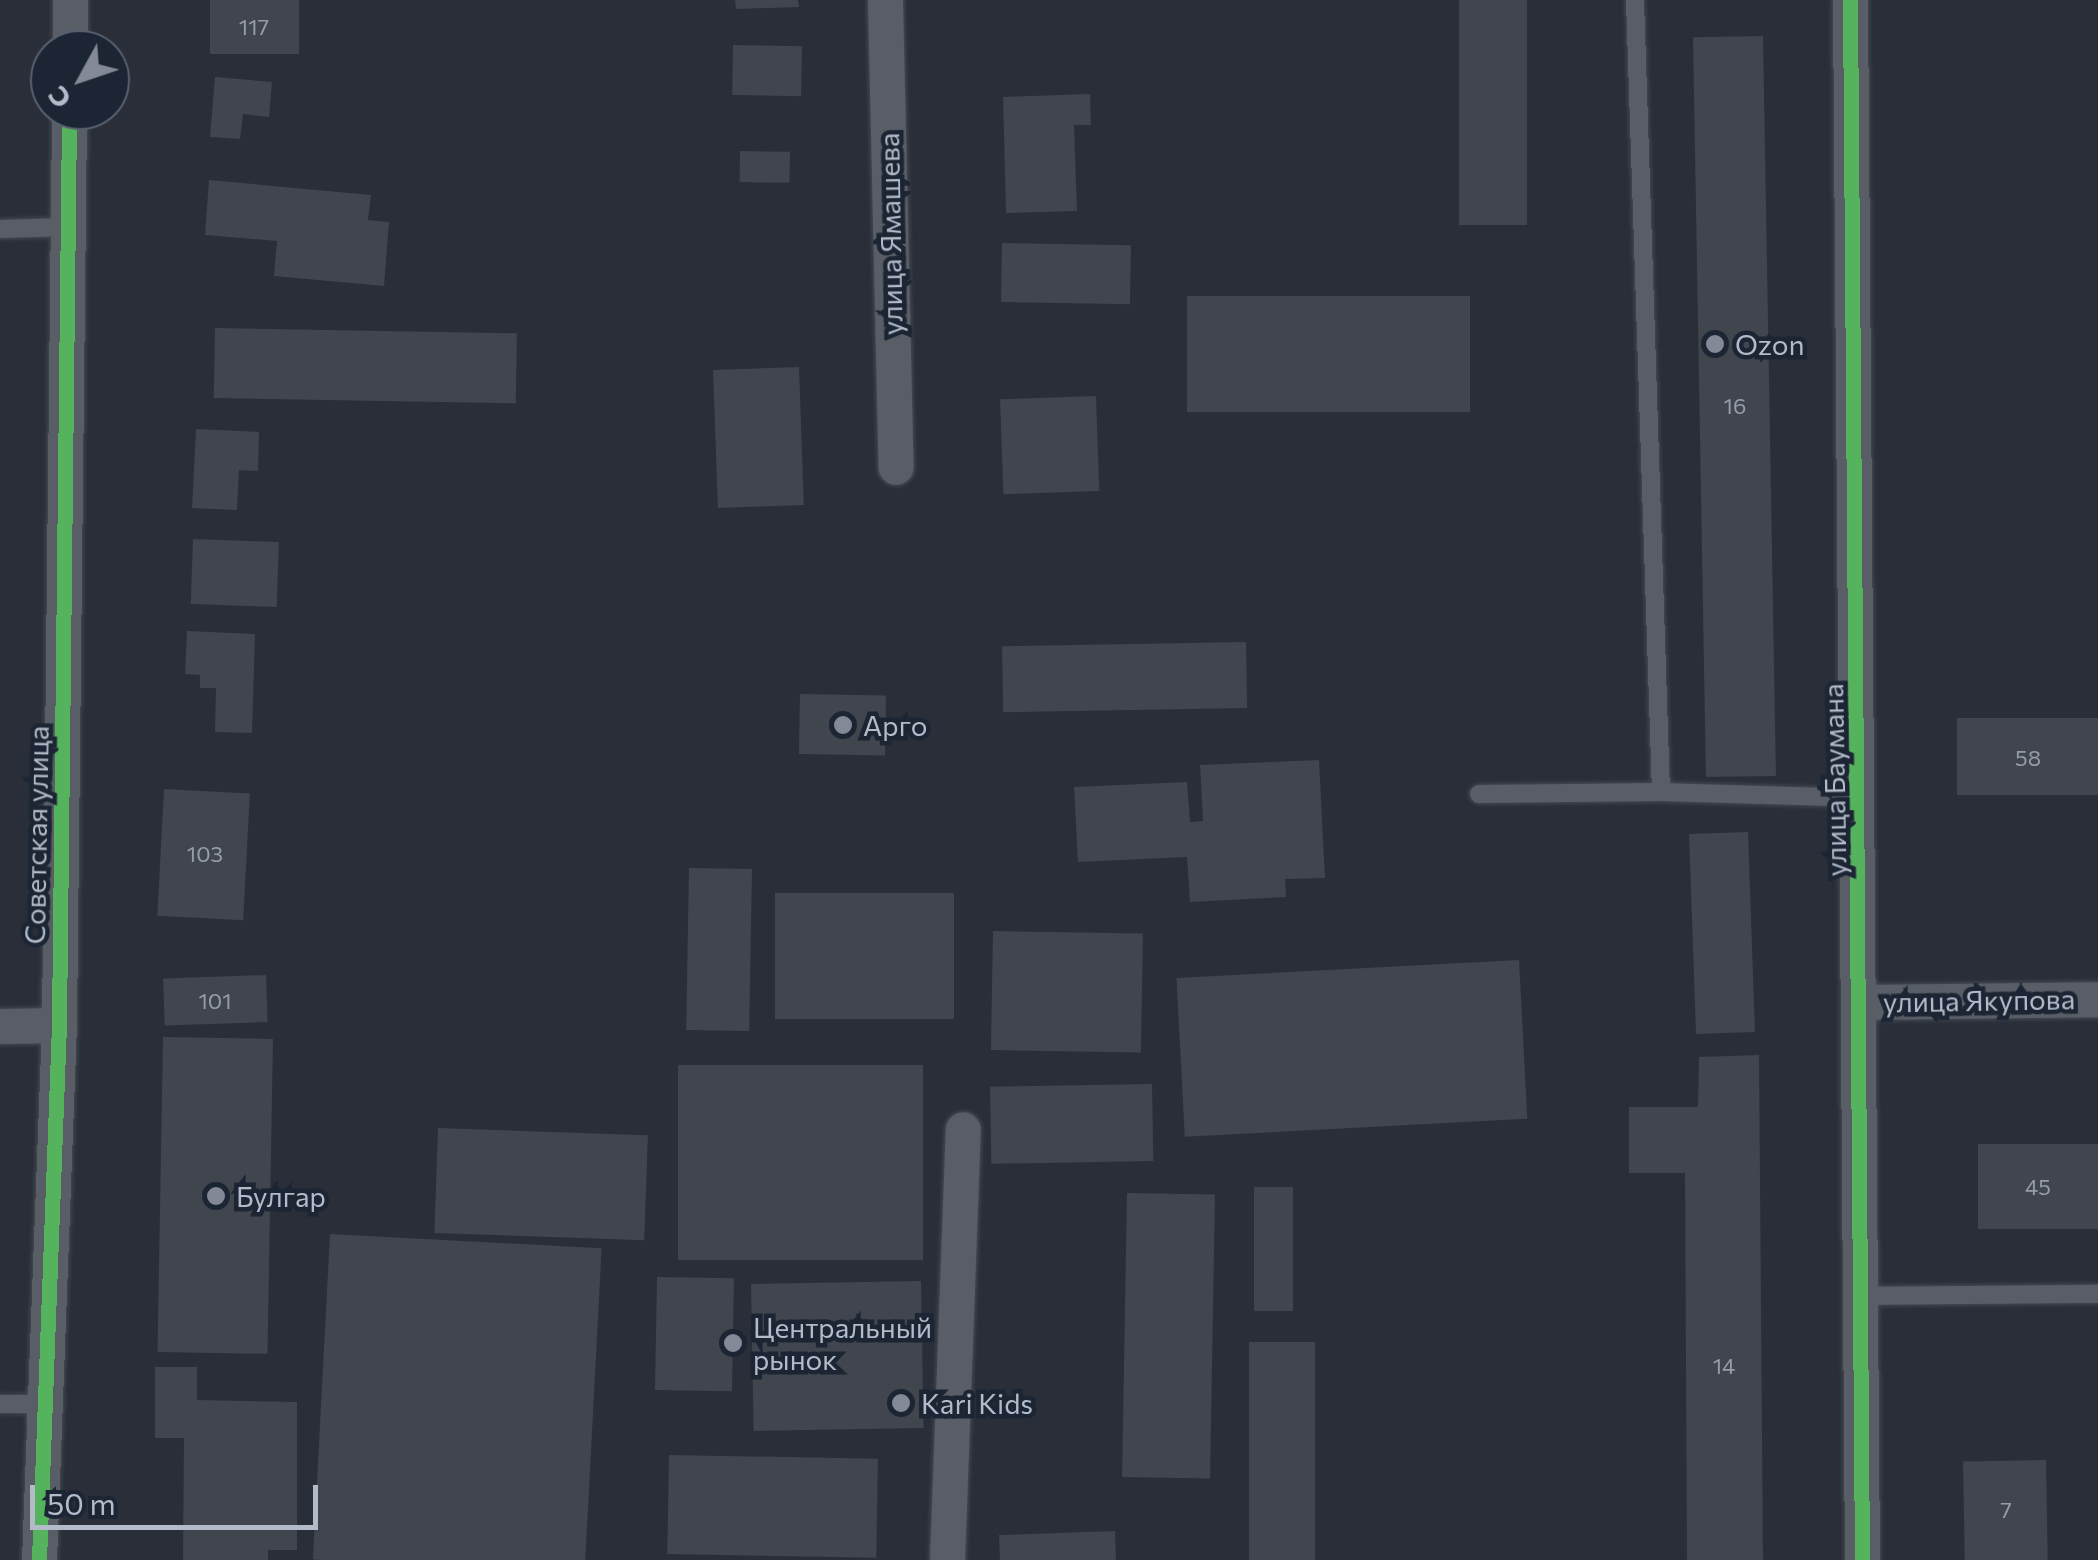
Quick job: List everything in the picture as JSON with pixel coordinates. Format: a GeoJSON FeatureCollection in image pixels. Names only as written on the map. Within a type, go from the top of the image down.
{"type":"FeatureCollection","features":[{"type":"Feature","properties":{"kind":"street"},"geometry":{"type":"LineString","coordinates":[[70,0],[70,30]]}},
{"type":"Feature","properties":{"kind":"street","name":"улица Ямашева"},"geometry":{"type":"LineString","coordinates":[[884,0],[896,467]]}},
{"type":"Feature","properties":{"kind":"street","name":"улица Баумана"},"geometry":{"type":"LineString","coordinates":[[1850,0],[1861,1002],[1862,1560]]}},
{"type":"Feature","properties":{"kind":"street","name":"Советская улица"},"geometry":{"type":"LineString","coordinates":[[39,1560],[59,1024],[70,130]]}},
{"type":"Feature","properties":{"kind":"street","name":"улица Якупова"},"geometry":{"type":"LineString","coordinates":[[1861,1002],[2098,999]]}},
{"type":"Feature","properties":{"kind":"street"},"geometry":{"type":"LineString","coordinates":[[0,1026],[59,1024]]}},
{"type":"Feature","properties":{"kind":"street"},"geometry":{"type":"LineString","coordinates":[[947,1560],[963,1128]]}},
{"type":"Feature","properties":{"kind":"lane"},"geometry":{"type":"LineString","coordinates":[[1635,0],[1661,792]]}},
{"type":"Feature","properties":{"kind":"lane"},"geometry":{"type":"LineString","coordinates":[[0,230],[69,227]]}},
{"type":"Feature","properties":{"kind":"lane"},"geometry":{"type":"LineString","coordinates":[[1480,794],[1661,792],[1859,798]]}},
{"type":"Feature","properties":{"kind":"lane"},"geometry":{"type":"LineString","coordinates":[[1862,1296],[2098,1294]]}},
{"type":"Feature","properties":{"kind":"lane"},"geometry":{"type":"LineString","coordinates":[[0,1404],[45,1404]]}},
{"type":"Feature","properties":{"kind":"building"},"geometry":{"type":"Polygon","coordinates":[[[210,0],[299,0],[299,54],[210,54],[210,0]]]}},
{"type":"Feature","properties":{"kind":"building"},"geometry":{"type":"Polygon","coordinates":[[[735,0],[798,0],[799,7],[736,9],[735,0]]]}},
{"type":"Feature","properties":{"kind":"building"},"geometry":{"type":"Polygon","coordinates":[[[1459,0],[1527,0],[1527,225],[1459,225],[1459,0]]]}},
{"type":"Feature","properties":{"kind":"building"},"geometry":{"type":"Polygon","coordinates":[[[1763,36],[1776,776],[1706,777],[1693,37],[1763,36]]]}},
{"type":"Feature","properties":{"kind":"building"},"geometry":{"type":"Polygon","coordinates":[[[733,45],[802,46],[801,96],[732,95],[733,45]]]}},
{"type":"Feature","properties":{"kind":"building"},"geometry":{"type":"Polygon","coordinates":[[[215,77],[272,82],[269,117],[243,114],[240,139],[210,137],[215,77]]]}},
{"type":"Feature","properties":{"kind":"building"},"geometry":{"type":"Polygon","coordinates":[[[1090,94],[1091,125],[1074,125],[1077,211],[1006,213],[1003,97],[1090,94]]]}},
{"type":"Feature","properties":{"kind":"building"},"geometry":{"type":"Polygon","coordinates":[[[740,151],[790,152],[789,183],[739,182],[740,151]]]}},
{"type":"Feature","properties":{"kind":"building"},"geometry":{"type":"Polygon","coordinates":[[[209,180],[371,195],[368,220],[389,222],[384,286],[274,276],[277,241],[205,235],[209,180]]]}},
{"type":"Feature","properties":{"kind":"building"},"geometry":{"type":"Polygon","coordinates":[[[1002,243],[1131,245],[1130,304],[1001,302],[1002,243]]]}},
{"type":"Feature","properties":{"kind":"building"},"geometry":{"type":"Polygon","coordinates":[[[1187,296],[1470,296],[1470,412],[1187,412],[1187,296]]]}},
{"type":"Feature","properties":{"kind":"building"},"geometry":{"type":"Polygon","coordinates":[[[215,328],[517,333],[516,403],[214,398],[215,328]]]}},
{"type":"Feature","properties":{"kind":"building"},"geometry":{"type":"Polygon","coordinates":[[[799,367],[804,505],[718,508],[713,370],[799,367]]]}},
{"type":"Feature","properties":{"kind":"building"},"geometry":{"type":"Polygon","coordinates":[[[1096,396],[1099,491],[1003,494],[1000,399],[1096,396]]]}},
{"type":"Feature","properties":{"kind":"building"},"geometry":{"type":"Polygon","coordinates":[[[196,429],[259,432],[258,471],[239,470],[237,510],[192,508],[196,429]]]}},
{"type":"Feature","properties":{"kind":"building"},"geometry":{"type":"Polygon","coordinates":[[[193,539],[279,542],[277,607],[191,604],[193,539]]]}},
{"type":"Feature","properties":{"kind":"building"},"geometry":{"type":"Polygon","coordinates":[[[187,631],[255,634],[252,733],[215,732],[216,688],[200,688],[200,675],[185,674],[187,631]]]}},
{"type":"Feature","properties":{"kind":"building"},"geometry":{"type":"Polygon","coordinates":[[[1246,642],[1247,708],[1003,712],[1002,646],[1246,642]]]}},
{"type":"Feature","properties":{"kind":"building","name":"Арго"},"geometry":{"type":"Polygon","coordinates":[[[800,694],[886,696],[885,755],[799,754],[800,694]]]}},
{"type":"Feature","properties":{"kind":"building"},"geometry":{"type":"Polygon","coordinates":[[[1957,718],[2098,718],[2098,795],[1957,795],[1957,718]]]}},
{"type":"Feature","properties":{"kind":"building"},"geometry":{"type":"Polygon","coordinates":[[[1319,760],[1325,878],[1285,879],[1286,897],[1190,902],[1187,857],[1078,862],[1074,787],[1187,782],[1190,822],[1203,821],[1200,765],[1319,760]]]}},
{"type":"Feature","properties":{"kind":"building"},"geometry":{"type":"Polygon","coordinates":[[[164,789],[250,794],[243,920],[157,916],[164,789]]]}},
{"type":"Feature","properties":{"kind":"building"},"geometry":{"type":"Polygon","coordinates":[[[1748,832],[1755,1032],[1696,1034],[1689,834],[1748,832]]]}},
{"type":"Feature","properties":{"kind":"building"},"geometry":{"type":"Polygon","coordinates":[[[689,868],[752,869],[749,1031],[686,1030],[689,868]]]}},
{"type":"Feature","properties":{"kind":"building"},"geometry":{"type":"Polygon","coordinates":[[[775,893],[954,893],[954,1019],[775,1019],[775,893]]]}},
{"type":"Feature","properties":{"kind":"building"},"geometry":{"type":"Polygon","coordinates":[[[993,931],[1143,934],[1141,1053],[991,1050],[993,931]]]}},
{"type":"Feature","properties":{"kind":"building"},"geometry":{"type":"Polygon","coordinates":[[[1519,960],[1527,1119],[1185,1137],[1176,978],[1519,960]]]}},
{"type":"Feature","properties":{"kind":"building"},"geometry":{"type":"Polygon","coordinates":[[[266,975],[268,1022],[165,1026],[163,979],[266,975]]]}},
{"type":"Feature","properties":{"kind":"building","name":"Булгар"},"geometry":{"type":"Polygon","coordinates":[[[163,1037],[273,1039],[267,1354],[158,1352],[163,1037]]]}},
{"type":"Feature","properties":{"kind":"building"},"geometry":{"type":"Polygon","coordinates":[[[1759,1055],[1763,1560],[1687,1560],[1685,1173],[1629,1173],[1629,1107],[1698,1107],[1699,1057],[1759,1055]]]}},
{"type":"Feature","properties":{"kind":"building"},"geometry":{"type":"Polygon","coordinates":[[[678,1065],[923,1065],[923,1260],[678,1260],[678,1065]]]}},
{"type":"Feature","properties":{"kind":"building"},"geometry":{"type":"Polygon","coordinates":[[[1152,1084],[1153,1161],[991,1164],[990,1087],[1152,1084]]]}},
{"type":"Feature","properties":{"kind":"building"},"geometry":{"type":"Polygon","coordinates":[[[438,1128],[648,1135],[644,1240],[434,1233],[438,1128]]]}},
{"type":"Feature","properties":{"kind":"building"},"geometry":{"type":"Polygon","coordinates":[[[1978,1144],[2098,1144],[2098,1229],[1978,1229],[1978,1144]]]}},
{"type":"Feature","properties":{"kind":"building"},"geometry":{"type":"Polygon","coordinates":[[[1254,1187],[1293,1187],[1293,1311],[1254,1311],[1254,1187]]]}},
{"type":"Feature","properties":{"kind":"building"},"geometry":{"type":"Polygon","coordinates":[[[1127,1193],[1215,1195],[1210,1478],[1122,1477],[1127,1193]]]}},
{"type":"Feature","properties":{"kind":"building"},"geometry":{"type":"Polygon","coordinates":[[[330,1234],[602,1248],[585,1560],[313,1560],[330,1234]]]}},
{"type":"Feature","properties":{"kind":"building"},"geometry":{"type":"Polygon","coordinates":[[[657,1277],[734,1278],[732,1391],[655,1390],[657,1277]]]}},
{"type":"Feature","properties":{"kind":"building"},"geometry":{"type":"Polygon","coordinates":[[[921,1281],[924,1428],[754,1431],[751,1284],[921,1281]]]}},
{"type":"Feature","properties":{"kind":"building"},"geometry":{"type":"Polygon","coordinates":[[[1249,1342],[1315,1342],[1315,1560],[1249,1560],[1249,1342]]]}},
{"type":"Feature","properties":{"kind":"building"},"geometry":{"type":"Polygon","coordinates":[[[155,1367],[197,1367],[197,1400],[297,1402],[297,1550],[268,1550],[268,1560],[183,1560],[184,1438],[155,1438],[155,1367]]]}},
{"type":"Feature","properties":{"kind":"building"},"geometry":{"type":"Polygon","coordinates":[[[669,1455],[878,1459],[876,1558],[667,1554],[669,1455]]]}},
{"type":"Feature","properties":{"kind":"building"},"geometry":{"type":"Polygon","coordinates":[[[2046,1460],[2048,1560],[1965,1560],[1963,1461],[2046,1460]]]}},
{"type":"Feature","properties":{"kind":"building"},"geometry":{"type":"Polygon","coordinates":[[[1115,1531],[1116,1560],[1000,1560],[999,1535],[1115,1531]]]}},
{"type":"Feature","properties":{"kind":"cycle path"},"geometry":{"type":"LineString","coordinates":[[1850,0],[1862,1560]]}},
{"type":"Feature","properties":{"kind":"cycle path"},"geometry":{"type":"LineString","coordinates":[[39,1560],[59,1025],[69,130]]}},
{"type":"Feature","properties":{"kind":"place","name":"Ozon"},"geometry":{"type":"Point","coordinates":[1715,344]}},
{"type":"Feature","properties":{"kind":"place","name":"Арго"},"geometry":{"type":"Point","coordinates":[843,725]}},
{"type":"Feature","properties":{"kind":"place","name":"Булгар"},"geometry":{"type":"Point","coordinates":[216,1196]}},
{"type":"Feature","properties":{"kind":"place","name":"Центральный рынок"},"geometry":{"type":"Point","coordinates":[733,1343]}},
{"type":"Feature","properties":{"kind":"place","name":"Kari Kids"},"geometry":{"type":"Point","coordinates":[901,1403]}}]}
